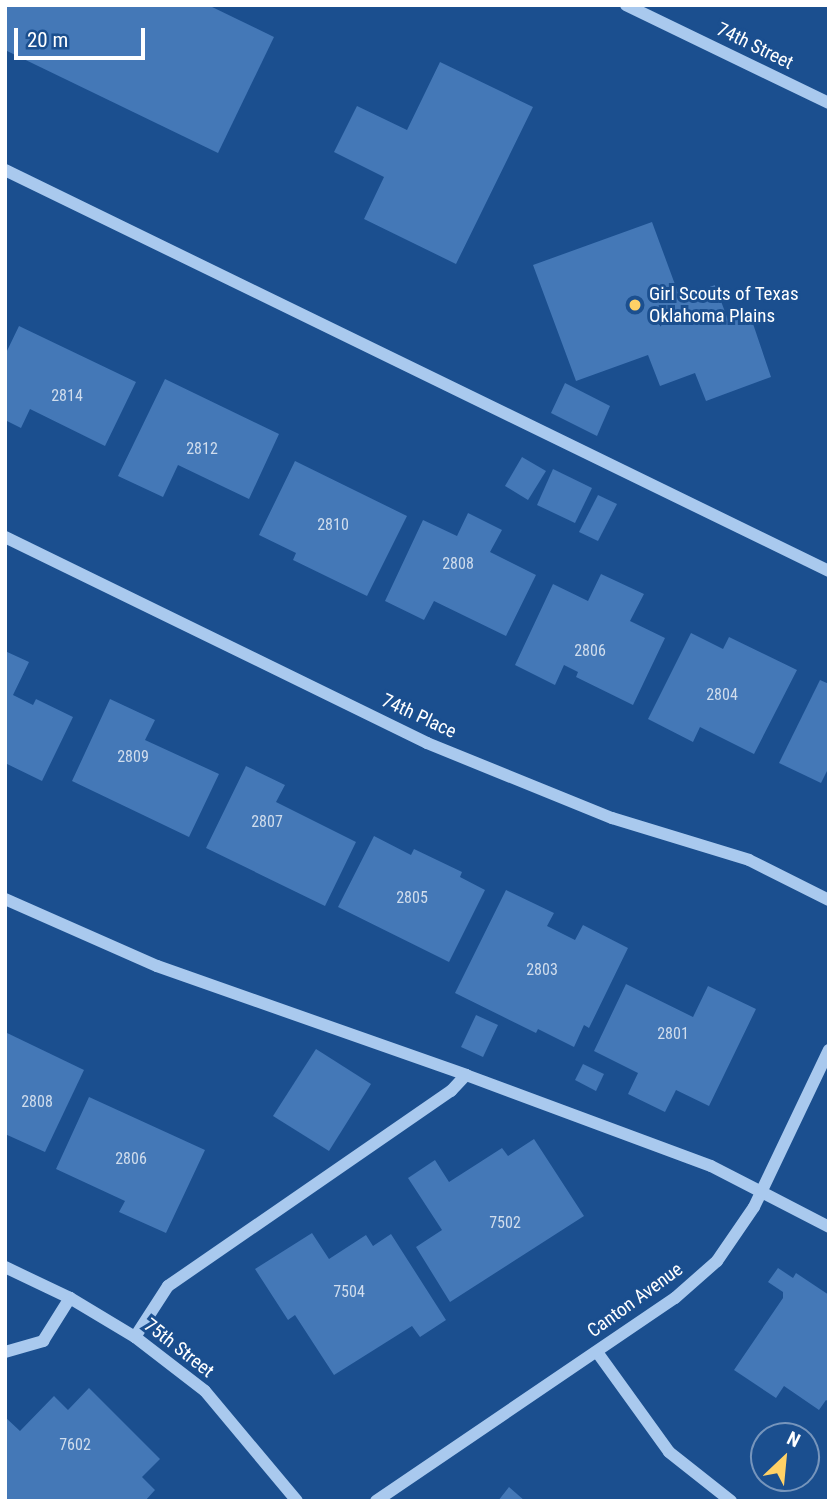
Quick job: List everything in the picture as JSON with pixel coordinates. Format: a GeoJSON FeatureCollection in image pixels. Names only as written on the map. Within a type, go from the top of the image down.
{"type":"FeatureCollection","features":[{"type":"Feature","properties":{"kind":"street","name":"74th Street"},"geometry":{"type":"LineString","coordinates":[[626,5],[829,103]]}},
{"type":"Feature","properties":{"kind":"street"},"geometry":{"type":"LineString","coordinates":[[5,170],[829,571]]}},
{"type":"Feature","properties":{"kind":"street","name":"74th Place"},"geometry":{"type":"LineString","coordinates":[[5,537],[427,743],[612,818],[748,860],[829,900]]}},
{"type":"Feature","properties":{"kind":"street"},"geometry":{"type":"LineString","coordinates":[[5,899],[157,966],[466,1075],[711,1166],[760,1194],[829,1227]]}},
{"type":"Feature","properties":{"kind":"street","name":"Canton Avenue"},"geometry":{"type":"LineString","coordinates":[[376,1501],[675,1298],[717,1261],[760,1194],[829,1050]]}},
{"type":"Feature","properties":{"kind":"street"},"geometry":{"type":"LineString","coordinates":[[135,1337],[168,1286],[451,1091],[466,1075]]}},
{"type":"Feature","properties":{"kind":"street","name":"75th Street"},"geometry":{"type":"LineString","coordinates":[[5,1267],[70,1298],[135,1337],[205,1391],[296,1501]]}},
{"type":"Feature","properties":{"kind":"street"},"geometry":{"type":"LineString","coordinates":[[5,1352],[43,1341],[70,1298]]}},
{"type":"Feature","properties":{"kind":"street"},"geometry":{"type":"LineString","coordinates":[[597,1352],[669,1452],[731,1501]]}},
{"type":"Feature","properties":{"kind":"building"},"geometry":{"type":"Polygon","coordinates":[[[5,5],[208,5],[274,37],[218,153],[5,50],[5,5]]]}},
{"type":"Feature","properties":{"kind":"building"},"geometry":{"type":"Polygon","coordinates":[[[440,62],[533,107],[456,264],[364,219],[384,177],[334,152],[357,106],[407,130],[440,62]]]}},
{"type":"Feature","properties":{"kind":"building","name":"Girl Scouts of Texas Oklahoma Plains"},"geometry":{"type":"Polygon","coordinates":[[[652,222],[680,298],[715,285],[728,320],[749,312],[771,377],[706,401],[695,373],[660,386],[648,355],[576,381],[533,265],[652,222]]]}},
{"type":"Feature","properties":{"kind":"building"},"geometry":{"type":"Polygon","coordinates":[[[19,326],[136,382],[105,446],[30,409],[21,428],[5,420],[5,355],[19,326]]]}},
{"type":"Feature","properties":{"kind":"building"},"geometry":{"type":"Polygon","coordinates":[[[165,379],[279,434],[249,499],[178,465],[163,497],[118,476],[165,379]]]}},
{"type":"Feature","properties":{"kind":"building"},"geometry":{"type":"Polygon","coordinates":[[[565,383],[610,406],[597,436],[551,413],[565,383]]]}},
{"type":"Feature","properties":{"kind":"building"},"geometry":{"type":"Polygon","coordinates":[[[522,457],[546,471],[528,500],[505,486],[522,457]]]}},
{"type":"Feature","properties":{"kind":"building"},"geometry":{"type":"Polygon","coordinates":[[[295,461],[407,516],[367,596],[293,560],[296,553],[259,535],[295,461]]]}},
{"type":"Feature","properties":{"kind":"building"},"geometry":{"type":"Polygon","coordinates":[[[553,469],[592,488],[575,523],[537,505],[553,469]]]}},
{"type":"Feature","properties":{"kind":"building"},"geometry":{"type":"Polygon","coordinates":[[[598,495],[617,504],[598,541],[579,532],[598,495]]]}},
{"type":"Feature","properties":{"kind":"building"},"geometry":{"type":"Polygon","coordinates":[[[468,513],[502,530],[490,552],[536,575],[506,636],[434,601],[424,620],[385,601],[423,520],[457,536],[468,513]]]}},
{"type":"Feature","properties":{"kind":"building"},"geometry":{"type":"Polygon","coordinates":[[[601,574],[644,594],[630,621],[665,638],[633,705],[576,677],[578,672],[564,665],[555,685],[515,665],[553,584],[588,601],[601,574]]]}},
{"type":"Feature","properties":{"kind":"building"},"geometry":{"type":"Polygon","coordinates":[[[691,633],[723,649],[729,637],[797,670],[754,754],[700,727],[693,742],[648,719],[691,633]]]}},
{"type":"Feature","properties":{"kind":"building"},"geometry":{"type":"Polygon","coordinates":[[[5,651],[29,662],[13,695],[33,705],[36,699],[73,717],[42,781],[5,763],[5,651]]]}},
{"type":"Feature","properties":{"kind":"building"},"geometry":{"type":"Polygon","coordinates":[[[820,680],[829,684],[829,767],[821,783],[779,763],[820,680]]]}},
{"type":"Feature","properties":{"kind":"building"},"geometry":{"type":"Polygon","coordinates":[[[110,699],[155,720],[145,740],[219,774],[189,837],[72,781],[110,699]]]}},
{"type":"Feature","properties":{"kind":"building"},"geometry":{"type":"Polygon","coordinates":[[[246,766],[285,785],[276,802],[356,842],[325,906],[206,848],[246,766]]]}},
{"type":"Feature","properties":{"kind":"building"},"geometry":{"type":"Polygon","coordinates":[[[374,836],[411,855],[414,849],[462,872],[460,877],[485,890],[449,962],[338,907],[374,836]]]}},
{"type":"Feature","properties":{"kind":"building"},"geometry":{"type":"Polygon","coordinates":[[[506,890],[554,913],[547,926],[575,940],[583,925],[628,948],[589,1028],[584,1025],[574,1047],[538,1029],[536,1033],[455,993],[506,890]]]}},
{"type":"Feature","properties":{"kind":"building"},"geometry":{"type":"Polygon","coordinates":[[[626,984],[693,1017],[708,986],[756,1009],[709,1106],[676,1090],[665,1112],[628,1094],[638,1073],[594,1051],[626,984]]]}},
{"type":"Feature","properties":{"kind":"building"},"geometry":{"type":"Polygon","coordinates":[[[476,1015],[498,1025],[483,1057],[461,1047],[476,1015]]]}},
{"type":"Feature","properties":{"kind":"building"},"geometry":{"type":"Polygon","coordinates":[[[5,1032],[84,1070],[45,1152],[5,1134],[5,1032]]]}},
{"type":"Feature","properties":{"kind":"building"},"geometry":{"type":"Polygon","coordinates":[[[316,1049],[371,1084],[329,1151],[273,1116],[316,1049]]]}},
{"type":"Feature","properties":{"kind":"building"},"geometry":{"type":"Polygon","coordinates":[[[583,1064],[604,1074],[596,1091],[575,1080],[583,1064]]]}},
{"type":"Feature","properties":{"kind":"building"},"geometry":{"type":"Polygon","coordinates":[[[89,1097],[205,1150],[166,1233],[119,1212],[125,1201],[56,1169],[89,1097]]]}},
{"type":"Feature","properties":{"kind":"building"},"geometry":{"type":"Polygon","coordinates":[[[534,1139],[584,1216],[450,1302],[416,1247],[442,1230],[408,1178],[435,1160],[449,1182],[502,1148],[508,1156],[534,1139]]]}},
{"type":"Feature","properties":{"kind":"building"},"geometry":{"type":"Polygon","coordinates":[[[312,1233],[329,1259],[366,1235],[373,1246],[391,1234],[446,1320],[420,1337],[412,1326],[334,1375],[295,1315],[288,1320],[255,1269],[312,1233]]]}},
{"type":"Feature","properties":{"kind":"building"},"geometry":{"type":"Polygon","coordinates":[[[778,1268],[793,1278],[796,1273],[829,1295],[829,1402],[826,1400],[819,1410],[784,1386],[776,1398],[734,1370],[783,1298],[783,1292],[768,1282],[778,1268]]]}},
{"type":"Feature","properties":{"kind":"building"},"geometry":{"type":"Polygon","coordinates":[[[89,1388],[160,1459],[142,1477],[155,1490],[145,1501],[5,1501],[5,1417],[20,1431],[54,1396],[68,1410],[89,1388]]]}},
{"type":"Feature","properties":{"kind":"building"},"geometry":{"type":"Polygon","coordinates":[[[509,1487],[525,1501],[498,1501],[509,1487]]]}},
{"type":"Feature","properties":{"kind":"place","name":"Girl Scouts of Texas Oklahoma Plains"},"geometry":{"type":"Point","coordinates":[635,305]}}]}
